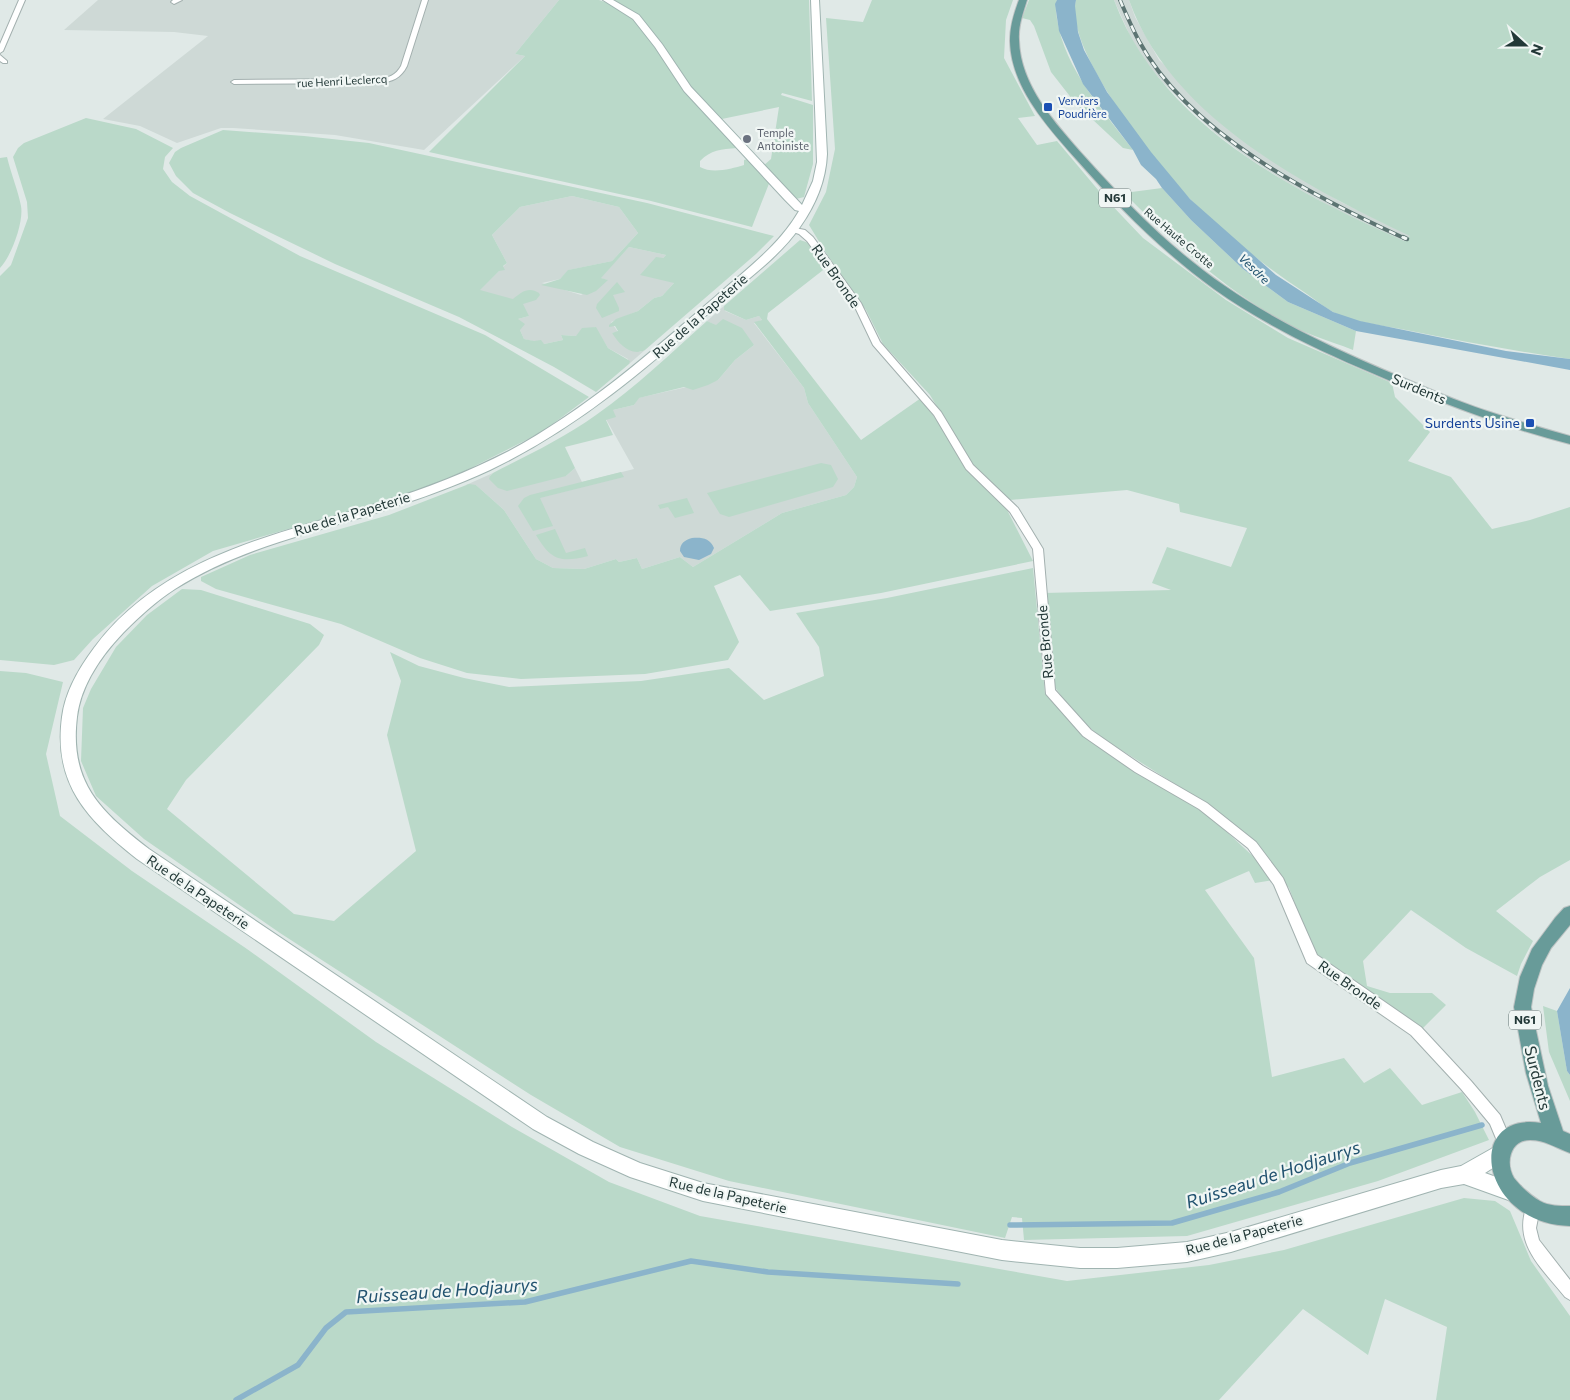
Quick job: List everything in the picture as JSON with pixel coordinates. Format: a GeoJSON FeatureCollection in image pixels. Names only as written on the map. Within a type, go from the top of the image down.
{"type":"FeatureCollection","features":[{"type":"Feature","properties":{"kind":"main road"},"geometry":{"type":"LineString","coordinates":[[607,0],[636,17],[659,46],[687,89],[789,198],[800,208],[806,210]]}},
{"type":"Feature","properties":{"kind":"main road","name":"Rue de la Papeterie"},"geometry":{"type":"LineString","coordinates":[[815,0],[822,144],[819,175],[806,210],[793,229],[765,258],[648,361],[574,418],[541,439],[488,465],[432,489],[222,556],[183,576],[142,605],[114,634],[86,671],[76,691],[68,726],[68,746],[72,770],[80,793],[93,811],[115,832],[143,854],[540,1123],[586,1148],[637,1171],[703,1192],[1002,1250],[1080,1258],[1117,1258],[1187,1252],[1231,1242],[1441,1179],[1464,1175],[1503,1148]]}},
{"type":"Feature","properties":{"kind":"main road","name":"Rue Haute Crotte"},"geometry":{"type":"LineString","coordinates":[[1023,0],[1017,14],[1015,48],[1017,65],[1030,94],[1062,137],[1110,192],[1166,245],[1219,288],[1260,314],[1301,336]]}},
{"type":"Feature","properties":{"kind":"main road","name":"Surdents"},"geometry":{"type":"LineString","coordinates":[[1301,336],[1430,394],[1484,414],[1570,440]]}},
{"type":"Feature","properties":{"kind":"main road","name":"Surdents"},"geometry":{"type":"LineString","coordinates":[[1563,1140],[1547,1117],[1535,1076],[1522,1005],[1533,963],[1550,934],[1570,913]]}},
{"type":"Feature","properties":{"kind":"main road","name":"N61"},"geometry":{"type":"LineString","coordinates":[[1503,1148],[1514,1135],[1527,1131],[1541,1132],[1563,1140]]}},
{"type":"Feature","properties":{"kind":"main road"},"geometry":{"type":"LineString","coordinates":[[1503,1148],[1500,1166],[1507,1184],[1514,1193],[1533,1208],[1565,1219]]}},
{"type":"Feature","properties":{"kind":"main road"},"geometry":{"type":"LineString","coordinates":[[1464,1175],[1514,1193]]}},
{"type":"Feature","properties":{"kind":"street"},"geometry":{"type":"LineString","coordinates":[[0,51],[22,0]]}},
{"type":"Feature","properties":{"kind":"street","name":"rue Henri Leclercq"},"geometry":{"type":"LineString","coordinates":[[234,82],[379,81],[394,78],[401,74],[424,0]]}},
{"type":"Feature","properties":{"kind":"street"},"geometry":{"type":"LineString","coordinates":[[0,27],[11,26]]}},
{"type":"Feature","properties":{"kind":"street","name":"Rue Bronde"},"geometry":{"type":"LineString","coordinates":[[793,229],[802,232],[810,239],[857,303],[876,342],[938,414],[969,467],[1014,510],[1038,549],[1050,691],[1087,733],[1139,769],[1203,806],[1252,844],[1279,882],[1312,959],[1416,1031],[1466,1085],[1495,1120],[1503,1148]]}},
{"type":"Feature","properties":{"kind":"street"},"geometry":{"type":"LineString","coordinates":[[1533,1208],[1529,1228],[1532,1243],[1570,1292]]}},
{"type":"Feature","properties":{"kind":"shaded area"},"geometry":{"type":"Polygon","coordinates":[[[98,0],[559,0],[515,54],[525,56],[424,150],[335,135],[233,128],[221,128],[177,143],[140,126],[103,119],[208,36],[174,32],[64,30],[98,0]]]}},
{"type":"Feature","properties":{"kind":"shaded area"},"geometry":{"type":"Polygon","coordinates":[[[1114,0],[1129,0],[1135,17],[1159,60],[1260,153],[1341,202],[1411,236],[1404,242],[1331,207],[1286,182],[1247,157],[1214,132],[1163,83],[1145,61],[1131,38],[1114,0]]]}},
{"type":"Feature","properties":{"kind":"shaded area"},"geometry":{"type":"Polygon","coordinates":[[[572,196],[619,207],[638,233],[612,261],[569,270],[560,279],[542,283],[581,295],[607,280],[600,278],[629,247],[666,255],[663,258],[674,283],[662,296],[654,298],[638,311],[611,322],[618,332],[612,333],[640,352],[645,350],[629,364],[628,359],[608,348],[595,327],[576,336],[561,335],[563,340],[544,344],[524,339],[518,319],[529,316],[479,290],[507,263],[492,235],[520,207],[572,196]]]}},
{"type":"Feature","properties":{"kind":"shaded area"},"geometry":{"type":"Polygon","coordinates":[[[724,306],[725,311],[746,320],[759,316],[762,320],[754,323],[804,388],[808,403],[857,477],[854,487],[846,495],[782,513],[693,567],[680,557],[642,569],[637,558],[619,562],[616,559],[584,569],[553,568],[536,559],[504,510],[476,485],[466,485],[493,473],[490,476],[566,476],[575,468],[582,482],[634,469],[606,419],[613,410],[634,405],[638,398],[718,380],[735,360],[754,345],[707,321],[724,306]]]}},
{"type":"Feature","properties":{"kind":"green space"},"geometry":{"type":"Polygon","coordinates":[[[559,0],[599,0],[613,5],[643,28],[705,112],[737,148],[712,152],[700,161],[700,167],[710,170],[728,169],[744,165],[744,160],[748,159],[770,181],[752,227],[651,201],[429,152],[525,56],[515,54],[559,0]]]}},
{"type":"Feature","properties":{"kind":"green space"},"geometry":{"type":"Polygon","coordinates":[[[610,0],[809,0],[812,101],[782,93],[781,95],[813,105],[813,164],[804,197],[796,199],[763,166],[771,159],[779,107],[717,120],[683,79],[645,23],[610,0]]]}},
{"type":"Feature","properties":{"kind":"green space"},"geometry":{"type":"Polygon","coordinates":[[[872,0],[1013,0],[1006,20],[1004,58],[1035,116],[1018,118],[1037,145],[1057,141],[1104,197],[1143,238],[1226,300],[1288,338],[1392,383],[1395,397],[1430,432],[1408,461],[1451,477],[1492,529],[1530,520],[1570,507],[1570,860],[1540,877],[1496,911],[1533,941],[1517,976],[1466,948],[1411,910],[1363,961],[1367,986],[1390,993],[1432,993],[1446,1005],[1420,1031],[1316,959],[1289,888],[1249,838],[1194,796],[1099,736],[1073,712],[1054,686],[1043,593],[1171,590],[1152,583],[1167,547],[1231,567],[1247,528],[1180,512],[1179,504],[1127,490],[1010,500],[971,464],[930,395],[883,344],[866,310],[809,225],[826,192],[835,149],[826,18],[863,22],[872,0]]]}},
{"type":"Feature","properties":{"kind":"green space"},"geometry":{"type":"Polygon","coordinates":[[[1029,0],[1057,0],[1057,19],[1061,38],[1068,55],[1087,89],[1133,150],[1123,148],[1076,104],[1051,72],[1034,26],[1030,20],[1022,18],[1029,0]]]}},
{"type":"Feature","properties":{"kind":"green space"},"geometry":{"type":"Polygon","coordinates":[[[1076,0],[1114,0],[1135,44],[1163,83],[1196,117],[1234,148],[1275,175],[1317,199],[1404,241],[1410,236],[1369,216],[1286,170],[1246,143],[1208,113],[1175,79],[1149,42],[1129,0],[1570,0],[1570,359],[1468,342],[1350,319],[1330,310],[1276,273],[1246,250],[1203,212],[1156,160],[1136,134],[1098,75],[1084,47],[1076,21],[1076,0]]]}},
{"type":"Feature","properties":{"kind":"green space"},"geometry":{"type":"Polygon","coordinates":[[[86,118],[136,129],[173,148],[165,157],[163,169],[172,182],[190,196],[300,256],[485,335],[589,397],[542,432],[469,469],[430,486],[213,551],[152,586],[93,639],[74,660],[54,665],[0,660],[0,276],[11,265],[28,218],[27,202],[13,157],[18,148],[24,143],[86,118]]]}},
{"type":"Feature","properties":{"kind":"green space"},"geometry":{"type":"Polygon","coordinates":[[[223,130],[369,143],[647,203],[774,236],[756,254],[645,350],[635,352],[630,351],[618,341],[612,333],[618,331],[615,326],[609,327],[609,325],[616,319],[638,311],[654,298],[662,296],[674,283],[640,275],[656,257],[663,258],[666,255],[629,247],[601,278],[608,280],[596,291],[587,295],[541,285],[560,279],[568,270],[612,261],[638,233],[619,207],[572,196],[520,207],[492,235],[507,263],[503,266],[505,270],[499,271],[480,290],[513,299],[528,290],[539,293],[540,295],[536,300],[523,304],[529,316],[518,319],[525,324],[520,330],[524,339],[541,340],[544,344],[563,340],[561,335],[576,336],[582,328],[596,327],[608,348],[630,361],[629,364],[596,392],[554,367],[459,317],[335,264],[193,193],[176,176],[169,163],[175,152],[181,148],[223,130]]]}},
{"type":"Feature","properties":{"kind":"green space"},"geometry":{"type":"Polygon","coordinates":[[[7,157],[20,200],[21,221],[16,239],[0,268],[0,158],[7,157]]]}},
{"type":"Feature","properties":{"kind":"green space"},"geometry":{"type":"Polygon","coordinates":[[[1162,188],[1191,220],[1243,269],[1288,302],[1356,331],[1353,350],[1296,328],[1278,319],[1236,292],[1197,261],[1124,193],[1162,188]]]}},
{"type":"Feature","properties":{"kind":"green space"},"geometry":{"type":"Polygon","coordinates":[[[800,240],[812,244],[827,267],[768,313],[767,319],[861,440],[921,398],[951,441],[1003,502],[1033,561],[881,593],[770,611],[740,575],[714,586],[739,642],[728,660],[645,674],[521,679],[467,673],[420,658],[341,624],[216,589],[201,581],[201,577],[250,555],[389,515],[469,484],[476,485],[504,510],[536,559],[553,568],[584,569],[616,559],[619,562],[637,558],[642,569],[680,557],[693,567],[782,513],[846,495],[854,487],[857,477],[808,403],[804,388],[754,322],[762,320],[759,316],[746,320],[724,310],[724,306],[800,240]]]}},
{"type":"Feature","properties":{"kind":"green space"},"geometry":{"type":"Polygon","coordinates":[[[617,282],[625,292],[613,295],[619,311],[602,318],[596,308],[597,304],[617,282]]]}},
{"type":"Feature","properties":{"kind":"green space"},"geometry":{"type":"Polygon","coordinates":[[[723,319],[742,328],[754,345],[735,360],[718,380],[693,390],[684,387],[639,398],[634,405],[613,410],[616,417],[606,420],[613,435],[565,447],[575,468],[566,476],[507,491],[498,488],[489,479],[493,473],[546,446],[584,423],[639,381],[707,321],[716,325],[723,319]]]}},
{"type":"Feature","properties":{"kind":"green space"},"geometry":{"type":"Polygon","coordinates":[[[821,463],[831,465],[838,479],[833,487],[729,517],[720,514],[707,493],[821,463]]]}},
{"type":"Feature","properties":{"kind":"green space"},"geometry":{"type":"Polygon","coordinates":[[[621,472],[624,477],[540,498],[553,526],[533,531],[518,506],[524,498],[530,495],[621,472]]]}},
{"type":"Feature","properties":{"kind":"green space"},"geometry":{"type":"Polygon","coordinates":[[[687,498],[694,513],[675,518],[668,507],[660,509],[658,505],[687,498]]]}},
{"type":"Feature","properties":{"kind":"green space"},"geometry":{"type":"Polygon","coordinates":[[[555,529],[566,553],[585,548],[588,556],[563,559],[557,558],[547,550],[536,535],[555,529]]]}},
{"type":"Feature","properties":{"kind":"green space"},"geometry":{"type":"Polygon","coordinates":[[[1033,568],[1045,694],[1103,750],[1200,807],[1257,860],[1273,880],[1255,883],[1249,871],[1205,890],[1254,958],[1272,1077],[1344,1058],[1364,1083],[1390,1068],[1422,1105],[1462,1092],[1475,1112],[1489,1140],[1378,1181],[1187,1236],[1024,1240],[1022,1218],[1012,1217],[1005,1238],[729,1181],[620,1147],[531,1095],[280,933],[144,839],[96,796],[81,761],[83,708],[91,689],[116,647],[147,615],[182,589],[201,590],[310,624],[324,635],[319,645],[186,780],[167,809],[294,914],[334,921],[416,851],[387,735],[401,681],[390,652],[419,666],[509,687],[641,681],[729,668],[764,700],[824,676],[819,647],[796,613],[887,598],[1033,568]]]}},
{"type":"Feature","properties":{"kind":"green space"},"geometry":{"type":"Polygon","coordinates":[[[0,671],[26,673],[63,682],[46,754],[60,816],[132,871],[247,949],[376,1042],[512,1127],[609,1182],[700,1216],[1067,1281],[1209,1265],[1284,1250],[1464,1198],[1495,1201],[1510,1211],[1531,1261],[1570,1316],[1570,1400],[1436,1400],[1447,1327],[1385,1299],[1368,1355],[1303,1309],[1219,1400],[0,1400],[0,671]]]}},
{"type":"Feature","properties":{"kind":"green space"},"geometry":{"type":"Polygon","coordinates":[[[1543,1006],[1557,1011],[1567,1071],[1570,1075],[1570,1101],[1549,1052],[1543,1006]]]}},
{"type":"Feature","properties":{"kind":"water","name":"Vesdre"},"geometry":{"type":"Polygon","coordinates":[[[1057,0],[1076,0],[1078,32],[1084,50],[1107,92],[1151,152],[1190,199],[1276,275],[1333,312],[1360,321],[1506,351],[1570,359],[1570,370],[1356,331],[1288,302],[1243,269],[1191,220],[1156,179],[1141,165],[1133,150],[1083,84],[1059,31],[1055,4],[1057,0]]]}},
{"type":"Feature","properties":{"kind":"water"},"geometry":{"type":"Polygon","coordinates":[[[692,538],[708,540],[714,548],[711,554],[699,560],[684,557],[680,551],[681,546],[685,541],[692,538]]]}},
{"type":"Feature","properties":{"kind":"water"},"geometry":{"type":"Polygon","coordinates":[[[1570,988],[1570,1075],[1567,1071],[1557,1011],[1570,988]]]}},
{"type":"Feature","properties":{"kind":"waterway","name":"Ruisseau de Hodjaurys"},"geometry":{"type":"LineString","coordinates":[[1010,1225],[1172,1223],[1279,1192],[1350,1163],[1482,1125]]}},
{"type":"Feature","properties":{"kind":"waterway","name":"Ruisseau de Hodjaurys"},"geometry":{"type":"LineString","coordinates":[[236,1400],[298,1365],[326,1328],[346,1312],[525,1302],[691,1261],[768,1272],[958,1284]]}},
{"type":"Feature","properties":{"kind":"railway"},"geometry":{"type":"LineString","coordinates":[[1120,0],[1139,41],[1161,74],[1189,105],[1221,133],[1256,159],[1294,182],[1406,239]]}},
{"type":"Feature","properties":{"kind":"railway"},"geometry":{"type":"LineString","coordinates":[[1403,237],[1407,239]]}},
{"type":"Feature","properties":{"kind":"place","name":"Verviers Poudrière"},"geometry":{"type":"Point","coordinates":[1048,107]}},
{"type":"Feature","properties":{"kind":"place","name":"Temple Antoiniste"},"geometry":{"type":"Point","coordinates":[747,139]}},
{"type":"Feature","properties":{"kind":"place","name":"Surdents Usine"},"geometry":{"type":"Point","coordinates":[1530,423]}}]}
